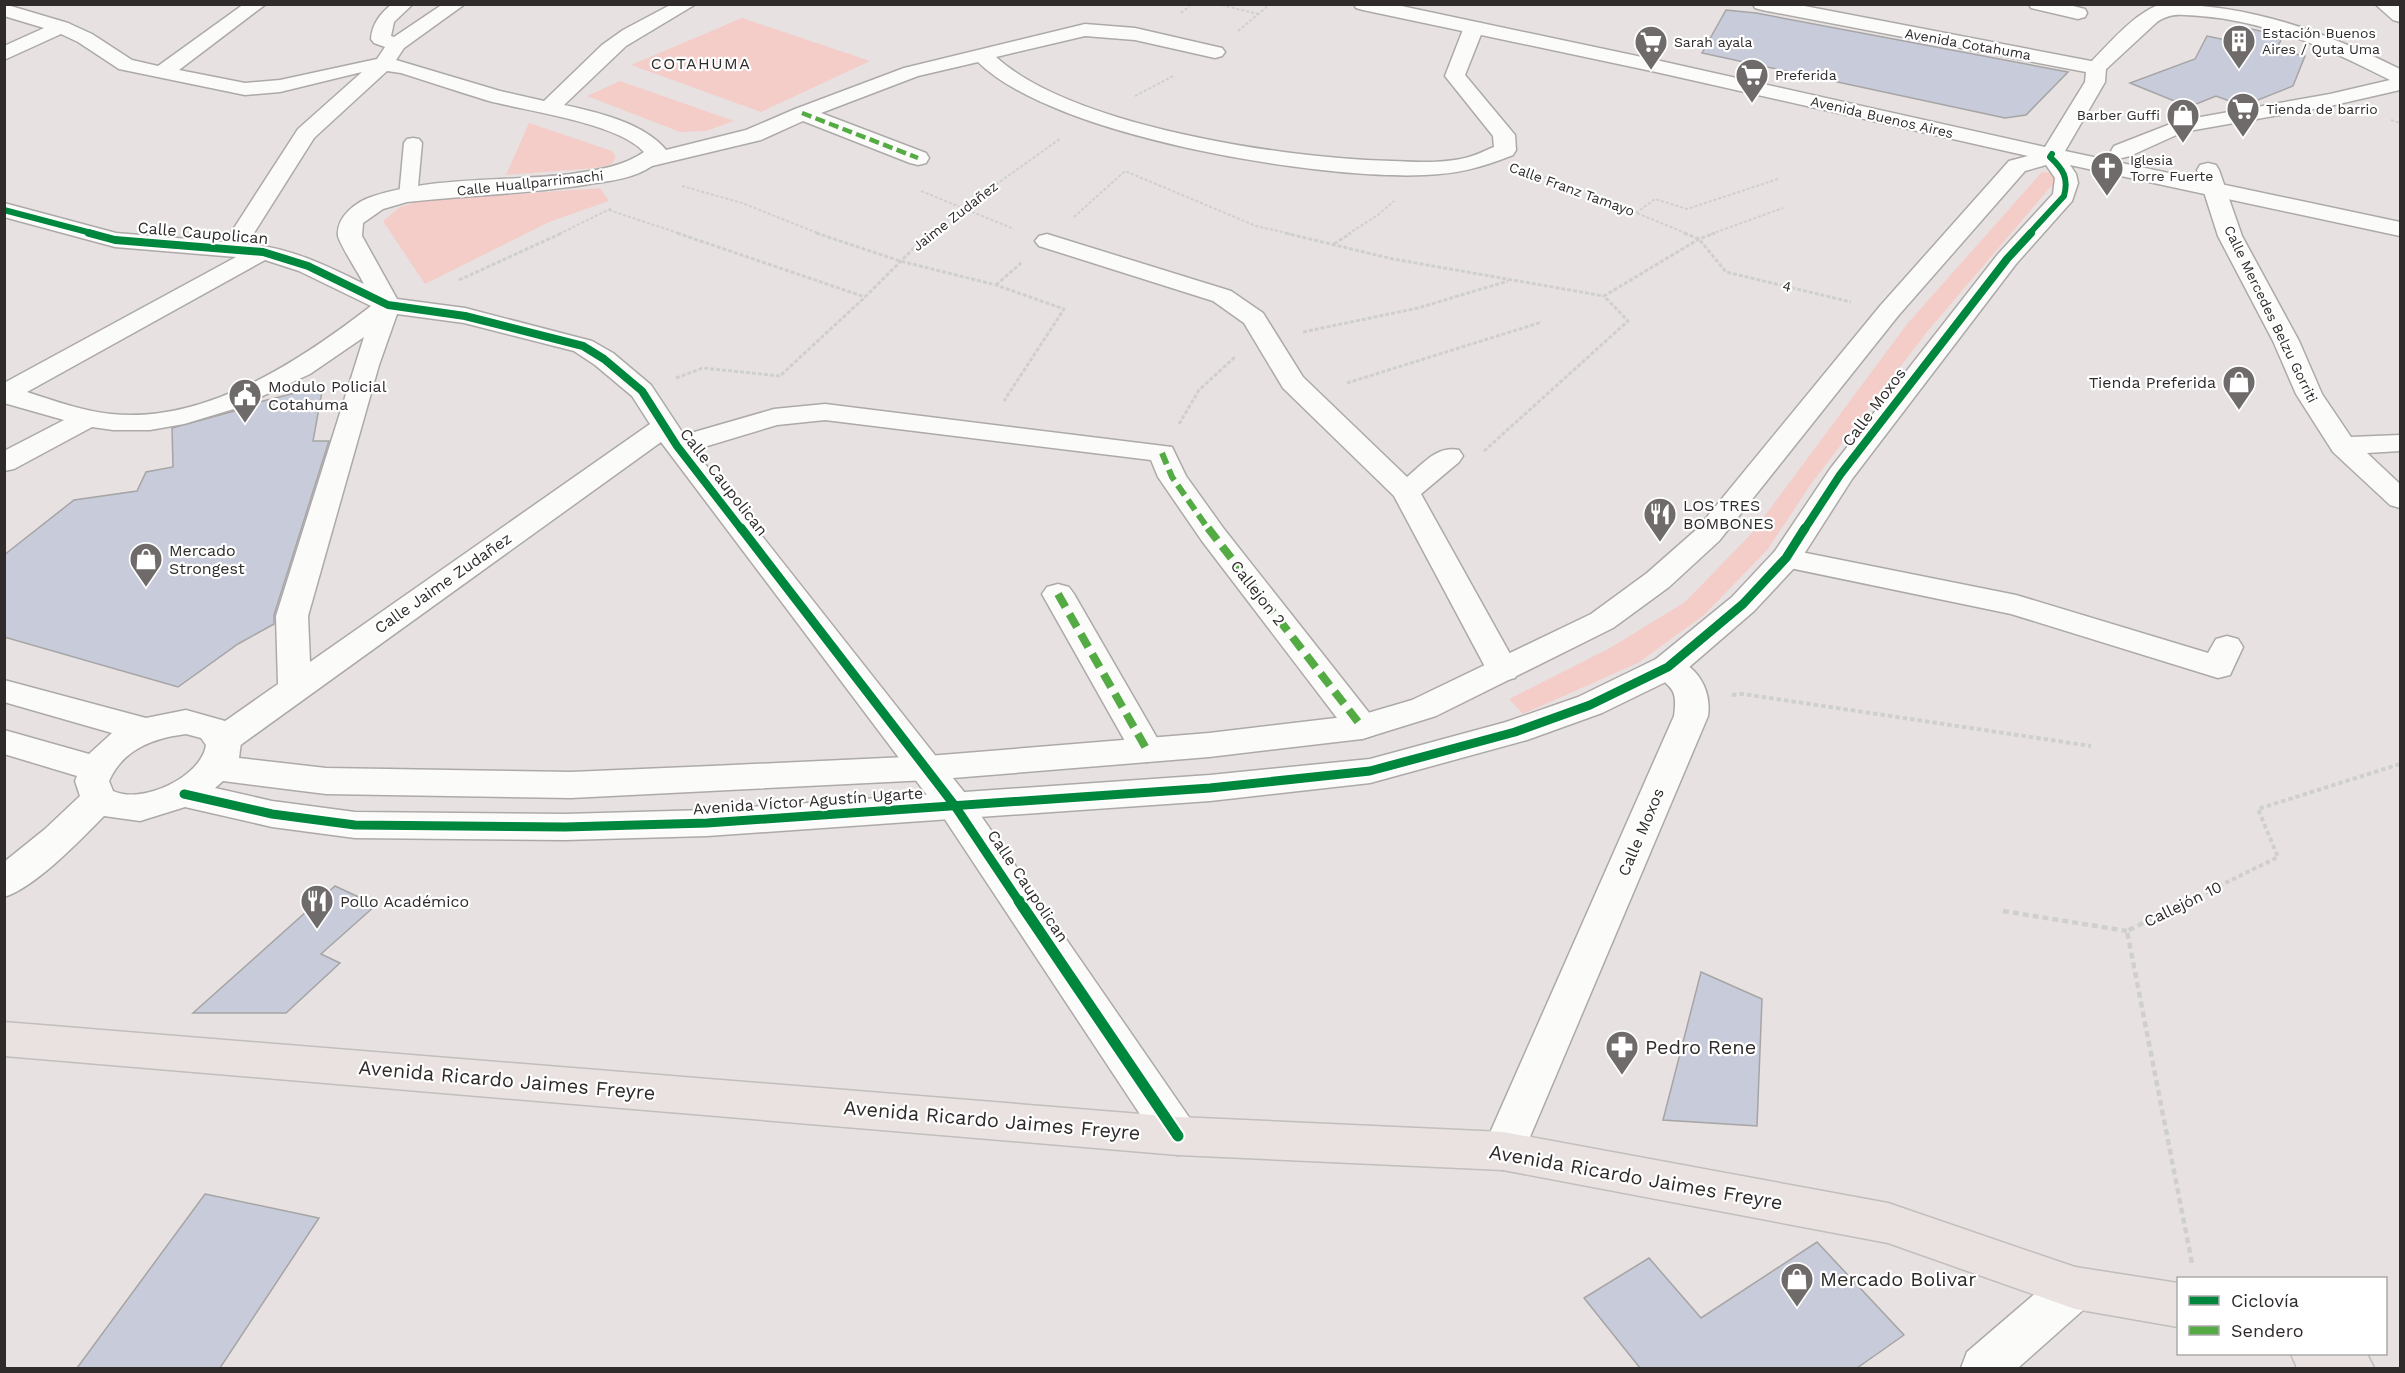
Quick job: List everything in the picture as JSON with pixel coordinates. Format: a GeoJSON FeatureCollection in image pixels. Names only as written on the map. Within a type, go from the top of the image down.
{"type":"FeatureCollection","features":[{"type":"Feature","properties":{"kind":"main road","name":"Avenida Ricardo Jaimes Freyre"},"geometry":{"type":"LineString","coordinates":[[4,1039],[1178,1136],[1503,1151],[1888,1222],[2075,1288],[2177,1286]]}},
{"type":"Feature","properties":{"kind":"main road"},"geometry":{"type":"LineString","coordinates":[[2319,1355],[2350,1368]]}},
{"type":"Feature","properties":{"kind":"street"},"geometry":{"type":"LineString","coordinates":[[161,73],[257,4]]}},
{"type":"Feature","properties":{"kind":"street"},"geometry":{"type":"LineString","coordinates":[[397,44],[381,39],[381,28],[386,17],[404,4]]}},
{"type":"Feature","properties":{"kind":"street"},"geometry":{"type":"LineString","coordinates":[[232,249],[306,134],[384,63],[397,44],[456,4]]}},
{"type":"Feature","properties":{"kind":"street"},"geometry":{"type":"LineString","coordinates":[[550,106],[576,84],[601,57],[639,29],[687,4]]}},
{"type":"Feature","properties":{"kind":"street","name":"Avenida Buenos Aires"},"geometry":{"type":"LineString","coordinates":[[1364,4],[2054,150],[2211,180],[2400,212]]}},
{"type":"Feature","properties":{"kind":"street","name":"Avenida Buenos Aires"},"geometry":{"type":"LineString","coordinates":[[1419,4],[1701,61],[2054,150],[2122,151],[2211,180],[2400,229]]}},
{"type":"Feature","properties":{"kind":"street","name":"Avenida Cotahuma"},"geometry":{"type":"LineString","coordinates":[[1762,4],[2096,68]]}},
{"type":"Feature","properties":{"kind":"street"},"geometry":{"type":"LineString","coordinates":[[2038,4],[2078,13]]}},
{"type":"Feature","properties":{"kind":"street"},"geometry":{"type":"LineString","coordinates":[[2384,4],[2400,16]]}},
{"type":"Feature","properties":{"kind":"street"},"geometry":{"type":"LineString","coordinates":[[1047,241],[1222,296],[1254,318],[1292,382],[1406,492],[1503,670],[1602,621],[1658,580],[1708,535],[1889,311],[2018,166],[2054,150],[2095,82],[2096,68],[2161,7],[2205,10],[2258,20],[2299,34],[2400,78]]}},
{"type":"Feature","properties":{"kind":"street"},"geometry":{"type":"LineString","coordinates":[[4,10],[61,27],[85,38],[126,65],[245,89],[280,86],[384,63],[428,73],[495,96],[550,106],[635,134],[657,153],[651,160]]}},
{"type":"Feature","properties":{"kind":"street"},"geometry":{"type":"LineString","coordinates":[[4,54],[61,27]]}},
{"type":"Feature","properties":{"kind":"street","name":"Calle Franz Tamayo"},"geometry":{"type":"LineString","coordinates":[[1474,27],[1455,76],[1504,135],[1504,150],[1492,160]]}},
{"type":"Feature","properties":{"kind":"street","name":"Calle Huallparrimachi"},"geometry":{"type":"LineString","coordinates":[[388,305],[350,236],[352,220],[379,202],[495,185],[612,175],[651,160],[753,135],[887,79],[1085,30],[1113,30],[1148,35],[1215,52]]}},
{"type":"Feature","properties":{"kind":"street"},"geometry":{"type":"LineString","coordinates":[[982,55],[1000,72],[1093,116],[1159,134],[1269,157],[1371,169],[1440,167],[1492,160]]}},
{"type":"Feature","properties":{"kind":"street"},"geometry":{"type":"LineString","coordinates":[[2122,151],[2178,127],[2330,100],[2400,84]]}},
{"type":"Feature","properties":{"kind":"street"},"geometry":{"type":"LineString","coordinates":[[802,113],[918,158]]}},
{"type":"Feature","properties":{"kind":"street","name":"Calle Moxos"},"geometry":{"type":"LineString","coordinates":[[1668,666],[1743,604],[1786,558],[1840,475],[2007,259],[2064,196],[2068,183],[2066,172],[2054,150]]}},
{"type":"Feature","properties":{"kind":"street","name":"Calle Mercedes Belzu Gorriti"},"geometry":{"type":"LineString","coordinates":[[2211,180],[2230,236],[2286,341],[2309,394],[2343,446],[2400,499]]}},
{"type":"Feature","properties":{"kind":"street","name":"Calle Caupolican"},"geometry":{"type":"LineString","coordinates":[[4,210],[115,240],[263,252],[308,266],[388,305],[465,316],[583,346],[604,359],[642,391],[670,437],[928,768],[956,806],[1178,1136]]}},
{"type":"Feature","properties":{"kind":"street"},"geometry":{"type":"LineString","coordinates":[[4,394],[263,252]]}},
{"type":"Feature","properties":{"kind":"street"},"geometry":{"type":"LineString","coordinates":[[4,394],[89,418],[127,423],[160,422],[215,406],[261,388],[318,358],[388,305]]}},
{"type":"Feature","properties":{"kind":"street"},"geometry":{"type":"LineString","coordinates":[[295,688],[292,616],[366,365],[388,305]]}},
{"type":"Feature","properties":{"kind":"street","name":"Calle Jaime Zudañez"},"geometry":{"type":"LineString","coordinates":[[220,754],[295,688],[670,437],[774,417],[825,412],[1162,453]]}},
{"type":"Feature","properties":{"kind":"street"},"geometry":{"type":"LineString","coordinates":[[4,463],[89,418]]}},
{"type":"Feature","properties":{"kind":"street"},"geometry":{"type":"LineString","coordinates":[[2343,446],[2400,443]]}},
{"type":"Feature","properties":{"kind":"street","name":"Callejon 2"},"geometry":{"type":"LineString","coordinates":[[1162,453],[1172,477],[1213,536],[1362,727]]}},
{"type":"Feature","properties":{"kind":"street"},"geometry":{"type":"LineString","coordinates":[[1406,492],[1449,456]]}},
{"type":"Feature","properties":{"kind":"street"},"geometry":{"type":"LineString","coordinates":[[1786,558],[2016,605],[2218,667],[2227,647]]}},
{"type":"Feature","properties":{"kind":"street"},"geometry":{"type":"LineString","coordinates":[[1058,594],[1148,750]]}},
{"type":"Feature","properties":{"kind":"street"},"geometry":{"type":"LineString","coordinates":[[1668,666],[1683,678],[1694,698]]}},
{"type":"Feature","properties":{"kind":"street","name":"Avenida Víctor Agustín Ugarte"},"geometry":{"type":"LineString","coordinates":[[184,794],[272,814],[355,825],[565,827],[707,823],[1210,788],[1370,771],[1515,732],[1590,705],[1668,666]]}},
{"type":"Feature","properties":{"kind":"street","name":"Avenida Víctor Agustín Ugarte"},"geometry":{"type":"LineString","coordinates":[[220,754],[326,781],[458,784],[571,784],[928,768],[1148,750],[1362,727],[1424,708],[1503,670]]}},
{"type":"Feature","properties":{"kind":"street"},"geometry":{"type":"LineString","coordinates":[[4,692],[145,730]]}},
{"type":"Feature","properties":{"kind":"street","name":"Calle Moxos"},"geometry":{"type":"LineString","coordinates":[[1503,1151],[1691,716],[1694,698]]}},
{"type":"Feature","properties":{"kind":"street"},"geometry":{"type":"LineString","coordinates":[[4,742],[104,792],[138,808],[161,803],[184,794],[203,782],[220,754],[216,730],[203,724],[186,722],[145,730],[115,747],[103,758],[104,792],[58,839],[4,883]]}},
{"type":"Feature","properties":{"kind":"street"},"geometry":{"type":"LineString","coordinates":[[1984,1368],[2075,1288]]}},
{"type":"Feature","properties":{"kind":"lane"},"geometry":{"type":"LineString","coordinates":[[408,197],[413,143]]}},
{"type":"Feature","properties":{"kind":"path"},"geometry":{"type":"LineString","coordinates":[[1216,4],[1259,14]]}},
{"type":"Feature","properties":{"kind":"path"},"geometry":{"type":"LineString","coordinates":[[1333,244],[1378,215],[1399,196],[1440,167]]}},
{"type":"Feature","properties":{"kind":"path"},"geometry":{"type":"LineString","coordinates":[[1047,241],[1125,171],[1256,226],[1393,259],[1604,296],[1628,321],[1481,453],[1449,456]]}},
{"type":"Feature","properties":{"kind":"path"},"geometry":{"type":"LineString","coordinates":[[1636,213],[1655,199],[1688,209],[1778,179]]}},
{"type":"Feature","properties":{"kind":"path"},"geometry":{"type":"LineString","coordinates":[[680,185],[742,203],[841,243],[900,261],[996,285],[1064,309],[984,431]]}},
{"type":"Feature","properties":{"kind":"path"},"geometry":{"type":"LineString","coordinates":[[457,281],[618,206]]}},
{"type":"Feature","properties":{"kind":"path"},"geometry":{"type":"LineString","coordinates":[[1604,296],[1700,238],[1784,208]]}},
{"type":"Feature","properties":{"kind":"path"},"geometry":{"type":"LineString","coordinates":[[608,210],[865,297]]}},
{"type":"Feature","properties":{"kind":"path"},"geometry":{"type":"LineString","coordinates":[[1162,453],[1199,390],[1230,361],[1267,340],[1418,308],[1511,280]]}},
{"type":"Feature","properties":{"kind":"path"},"geometry":{"type":"LineString","coordinates":[[1306,396],[1542,322]]}},
{"type":"Feature","properties":{"kind":"path"},"geometry":{"type":"LineString","coordinates":[[1694,698],[1743,694],[2091,746]]}},
{"type":"Feature","properties":{"kind":"path"},"geometry":{"type":"LineString","coordinates":[[2003,911],[2127,931]]}},
{"type":"Feature","properties":{"kind":"shaded area"},"geometry":{"type":"Polygon","coordinates":[[[742,18],[870,61],[761,112],[631,65],[742,18]]]}},
{"type":"Feature","properties":{"kind":"shaded area"},"geometry":{"type":"Polygon","coordinates":[[[620,81],[734,121],[706,131],[680,132],[587,96],[620,81]]]}},
{"type":"Feature","properties":{"kind":"shaded area"},"geometry":{"type":"Polygon","coordinates":[[[529,123],[612,151],[616,157],[612,164],[596,168],[506,175],[529,123]]]}},
{"type":"Feature","properties":{"kind":"shaded area"},"geometry":{"type":"Polygon","coordinates":[[[2042,172],[2052,173],[2059,177],[1926,333],[1811,484],[1768,549],[1704,615],[1638,663],[1523,714],[1509,699],[1610,648],[1685,602],[1752,533],[1907,324],[2042,172]]]}},
{"type":"Feature","properties":{"kind":"shaded area"},"geometry":{"type":"Polygon","coordinates":[[[600,188],[609,201],[549,222],[425,284],[383,221],[400,207],[421,201],[600,188]]]}},
{"type":"Feature","properties":{"kind":"building"},"geometry":{"type":"Polygon","coordinates":[[[1726,10],[1756,13],[2068,72],[2026,115],[2005,118],[1702,53],[1726,10]]]}},
{"type":"Feature","properties":{"kind":"building","name":"Estación Buenos Aires / Quta Uma"},"geometry":{"type":"Polygon","coordinates":[[[2242,27],[2283,36],[2276,50],[2305,56],[2293,86],[2243,106],[2216,96],[2189,107],[2130,83],[2195,59],[2207,36],[2236,42],[2242,27]]]}},
{"type":"Feature","properties":{"kind":"building","name":"Mercado Strongest"},"geometry":{"type":"Polygon","coordinates":[[[323,386],[313,441],[329,441],[274,615],[274,624],[238,644],[178,687],[4,637],[4,555],[74,500],[137,491],[146,472],[173,467],[172,428],[238,410],[251,404],[323,386]]]}},
{"type":"Feature","properties":{"kind":"building","name":"Pollo Académico"},"geometry":{"type":"Polygon","coordinates":[[[335,886],[376,905],[321,954],[340,963],[286,1013],[193,1013],[335,886]]]}},
{"type":"Feature","properties":{"kind":"building"},"geometry":{"type":"Polygon","coordinates":[[[1701,972],[1762,999],[1757,1126],[1663,1120],[1701,972]]]}},
{"type":"Feature","properties":{"kind":"building"},"geometry":{"type":"Polygon","coordinates":[[[205,1194],[319,1218],[220,1368],[77,1368],[205,1194]]]}},
{"type":"Feature","properties":{"kind":"building","name":"Mercado Bolivar"},"geometry":{"type":"Polygon","coordinates":[[[1817,1242],[1904,1335],[1857,1368],[1640,1368],[1584,1298],[1649,1258],[1701,1318],[1817,1242]]]}},
{"type":"Feature","properties":{"kind":"marked path"},"geometry":{"type":"LineString","coordinates":[[802,113],[918,158]]}},
{"type":"Feature","properties":{"kind":"marked path"},"geometry":{"type":"LineString","coordinates":[[1162,453],[1172,477],[1213,535],[1362,727]]}},
{"type":"Feature","properties":{"kind":"marked path"},"geometry":{"type":"LineString","coordinates":[[1058,594],[1147,750]]}},
{"type":"Feature","properties":{"kind":"cycle path"},"geometry":{"type":"LineString","coordinates":[[184,794],[272,814],[355,825],[565,827],[707,823],[1210,788],[1370,771],[1515,732],[1590,705],[1668,667],[1743,604],[1786,558],[1840,475],[2007,259],[2064,196],[2067,183],[2065,174],[2050,157],[2052,154]]}},
{"type":"Feature","properties":{"kind":"cycle path"},"geometry":{"type":"LineString","coordinates":[[4,210],[115,240],[263,252],[308,266],[388,305],[465,316],[583,346],[604,359],[642,391],[677,446],[955,806],[1178,1136]]}},
{"type":"Feature","properties":{"kind":"place","name":"Estación Buenos Aires / Quta Uma"},"geometry":{"type":"Point","coordinates":[2239,70]}},
{"type":"Feature","properties":{"kind":"place","name":"Sarah ayala"},"geometry":{"type":"Point","coordinates":[1651,71]}},
{"type":"Feature","properties":{"kind":"place","name":"Preferida"},"geometry":{"type":"Point","coordinates":[1752,104]}},
{"type":"Feature","properties":{"kind":"place","name":"Tienda de barrio"},"geometry":{"type":"Point","coordinates":[2243,138]}},
{"type":"Feature","properties":{"kind":"place","name":"Barber Guffi"},"geometry":{"type":"Point","coordinates":[2183,144]}},
{"type":"Feature","properties":{"kind":"place","name":"Iglesia Torre Fuerte"},"geometry":{"type":"Point","coordinates":[2107,197]}},
{"type":"Feature","properties":{"kind":"place","name":"Tienda Preferida"},"geometry":{"type":"Point","coordinates":[2239,411]}},
{"type":"Feature","properties":{"kind":"place","name":"Modulo Policial Cotahuma"},"geometry":{"type":"Point","coordinates":[245,424]}},
{"type":"Feature","properties":{"kind":"place","name":"LOS TRES BOMBONES"},"geometry":{"type":"Point","coordinates":[1660,543]}},
{"type":"Feature","properties":{"kind":"place","name":"Mercado Strongest"},"geometry":{"type":"Point","coordinates":[146,588]}},
{"type":"Feature","properties":{"kind":"place","name":"Pollo Académico"},"geometry":{"type":"Point","coordinates":[317,930]}},
{"type":"Feature","properties":{"kind":"place","name":"Pedro Rene"},"geometry":{"type":"Point","coordinates":[1622,1076]}},
{"type":"Feature","properties":{"kind":"place","name":"Mercado Bolivar"},"geometry":{"type":"Point","coordinates":[1797,1308]}},
{"type":"Feature","properties":{"kind":"district","name":"COTAHUMA"},"geometry":{"type":"Point","coordinates":[701,63]}}]}
